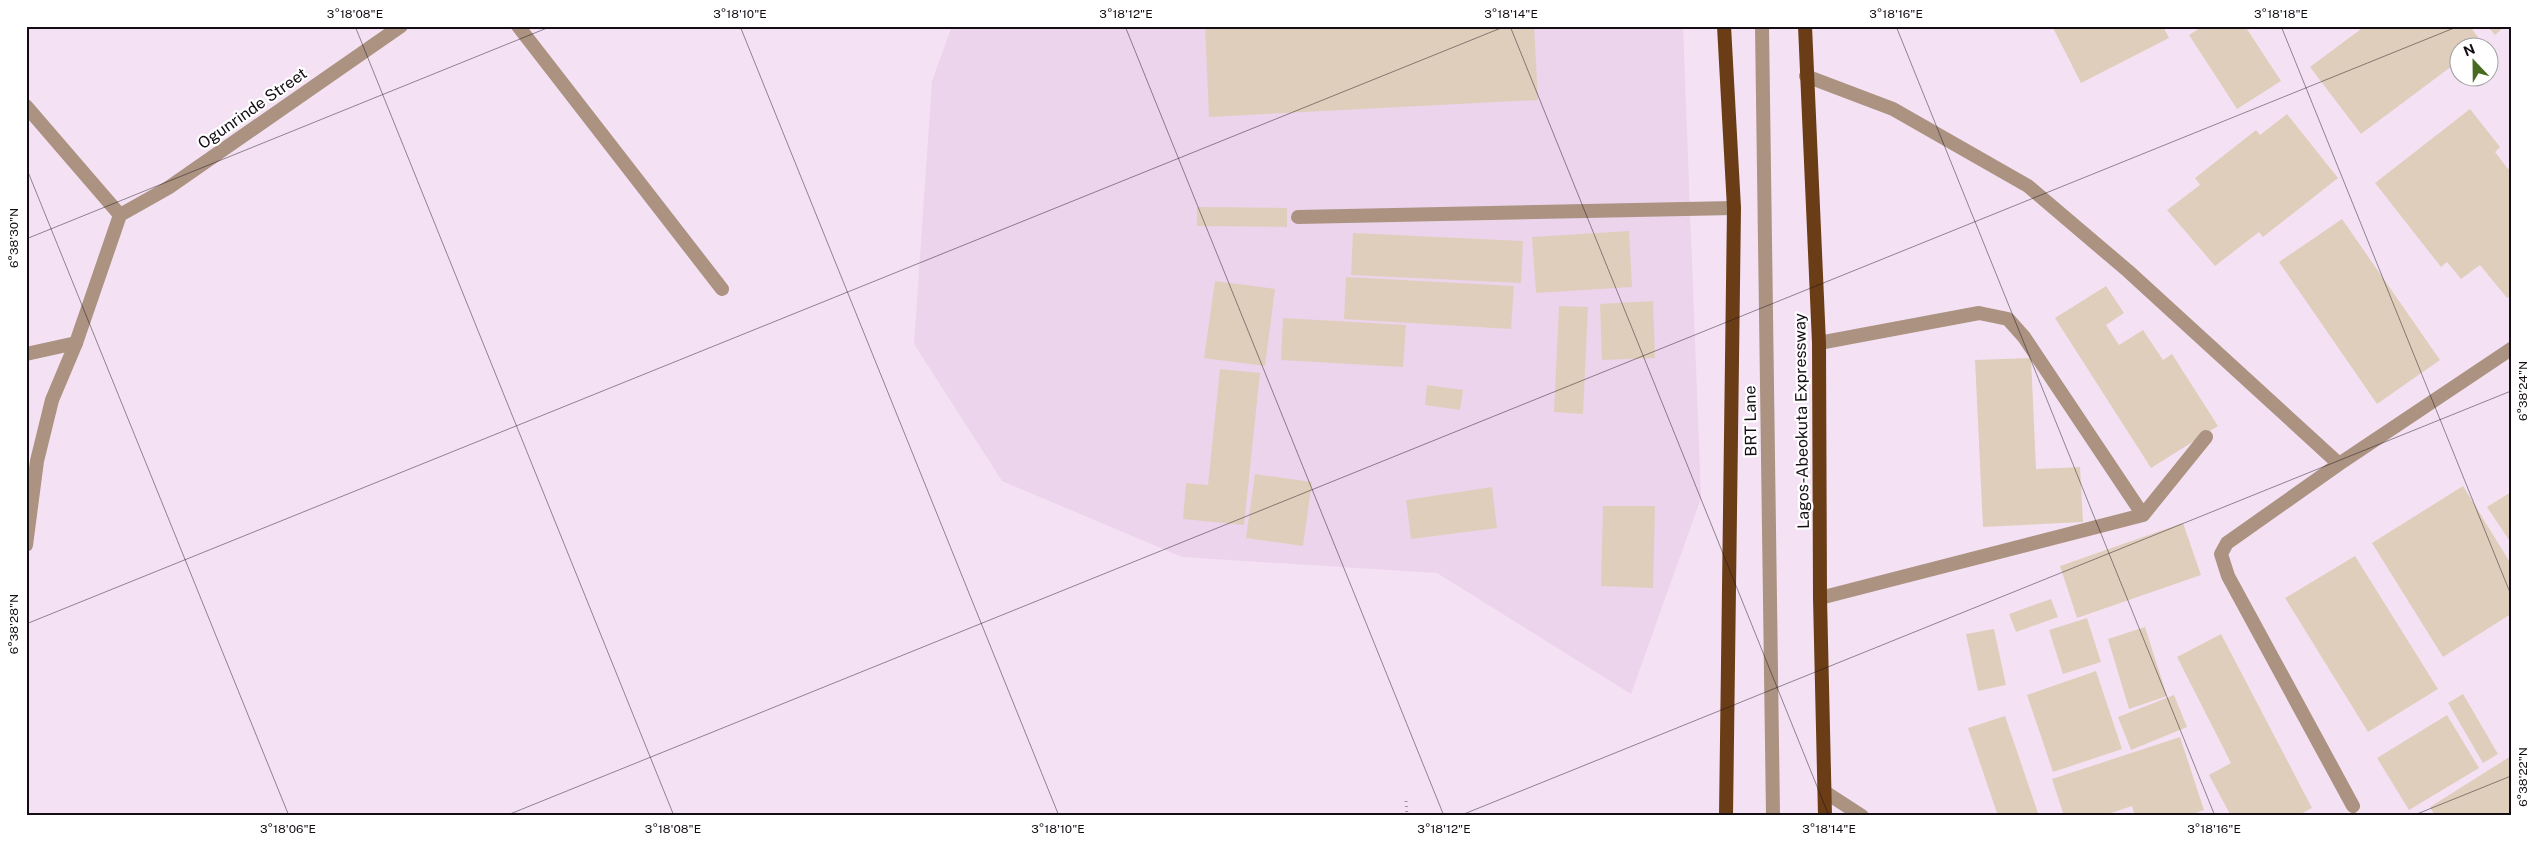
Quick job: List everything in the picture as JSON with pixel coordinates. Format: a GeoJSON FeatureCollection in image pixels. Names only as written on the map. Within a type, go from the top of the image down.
{"type":"FeatureCollection","features":[{"type":"Feature","properties":{"kind":"highway"},"geometry":{"type":"LineString","coordinates":[[1724,26],[1734,208],[1726,816]]}},
{"type":"Feature","properties":{"kind":"highway","name":"Lagos-Abeokuta Expressway"},"geometry":{"type":"LineString","coordinates":[[1805,26],[1819,343],[1820,598],[1825,816]]}},
{"type":"Feature","properties":{"kind":"street","name":"Ogunrinde Street"},"geometry":{"type":"LineString","coordinates":[[120,215],[168,188],[402,26]]}},
{"type":"Feature","properties":{"kind":"street"},"geometry":{"type":"LineString","coordinates":[[518,26],[722,289]]}},
{"type":"Feature","properties":{"kind":"street","name":"BRT Lane"},"geometry":{"type":"LineString","coordinates":[[1762,26],[1773,816]]}},
{"type":"Feature","properties":{"kind":"street"},"geometry":{"type":"LineString","coordinates":[[1806,76],[1892,109],[2028,186],[2128,271],[2339,464]]}},
{"type":"Feature","properties":{"kind":"street"},"geometry":{"type":"LineString","coordinates":[[26,106],[120,215],[76,342],[52,400],[37,461],[26,545]]}},
{"type":"Feature","properties":{"kind":"street"},"geometry":{"type":"LineString","coordinates":[[1298,217],[1734,208]]}},
{"type":"Feature","properties":{"kind":"street"},"geometry":{"type":"LineString","coordinates":[[1819,343],[1979,313],[2008,319],[2024,337],[2143,515]]}},
{"type":"Feature","properties":{"kind":"street"},"geometry":{"type":"LineString","coordinates":[[26,354],[76,342]]}},
{"type":"Feature","properties":{"kind":"street"},"geometry":{"type":"LineString","coordinates":[[2353,806],[2228,576],[2221,554],[2227,543],[2339,464],[2511,350]]}},
{"type":"Feature","properties":{"kind":"street"},"geometry":{"type":"LineString","coordinates":[[1820,598],[2143,515],[2206,437]]}},
{"type":"Feature","properties":{"kind":"street"},"geometry":{"type":"LineString","coordinates":[[1825,792],[1862,816]]}},
{"type":"Feature","properties":{"kind":"path"},"geometry":{"type":"LineString","coordinates":[[1406,801],[1407,816]]}},
{"type":"Feature","properties":{"kind":"shaded area"},"geometry":{"type":"Polygon","coordinates":[[[952,26],[1683,26],[1701,498],[1631,694],[1437,573],[1182,557],[1002,481],[914,344],[932,81],[952,26]]]}},
{"type":"Feature","properties":{"kind":"building"},"geometry":{"type":"Polygon","coordinates":[[[1205,26],[1534,26],[1538,100],[1209,117],[1205,26]]]}},
{"type":"Feature","properties":{"kind":"building"},"geometry":{"type":"Polygon","coordinates":[[[2052,26],[2163,26],[2169,38],[2081,83],[2052,26]]]}},
{"type":"Feature","properties":{"kind":"building"},"geometry":{"type":"Polygon","coordinates":[[[2203,26],[2245,26],[2281,81],[2237,109],[2189,35],[2203,26]]]}},
{"type":"Feature","properties":{"kind":"building"},"geometry":{"type":"Polygon","coordinates":[[[2365,26],[2470,26],[2478,38],[2450,38],[2450,67],[2361,134],[2310,67],[2365,26]]]}},
{"type":"Feature","properties":{"kind":"building"},"geometry":{"type":"Polygon","coordinates":[[[2487,26],[2505,26],[2495,35],[2487,26]]]}},
{"type":"Feature","properties":{"kind":"building"},"geometry":{"type":"Polygon","coordinates":[[[2470,109],[2500,147],[2495,152],[2508,169],[2511,167],[2511,295],[2507,298],[2480,265],[2461,279],[2447,262],[2441,267],[2375,183],[2470,109]]]}},
{"type":"Feature","properties":{"kind":"building"},"geometry":{"type":"Polygon","coordinates":[[[2287,114],[2338,178],[2263,237],[2259,232],[2215,266],[2167,210],[2200,185],[2195,178],[2256,130],[2260,135],[2287,114]]]}},
{"type":"Feature","properties":{"kind":"building"},"geometry":{"type":"Polygon","coordinates":[[[1197,207],[1287,208],[1287,227],[1197,226],[1197,207]]]}},
{"type":"Feature","properties":{"kind":"building"},"geometry":{"type":"Polygon","coordinates":[[[2342,219],[2440,360],[2377,404],[2279,262],[2342,219]]]}},
{"type":"Feature","properties":{"kind":"building"},"geometry":{"type":"Polygon","coordinates":[[[1629,231],[1632,287],[1536,293],[1532,237],[1629,231]]]}},
{"type":"Feature","properties":{"kind":"building"},"geometry":{"type":"Polygon","coordinates":[[[1353,233],[1523,241],[1521,283],[1351,275],[1353,233]]]}},
{"type":"Feature","properties":{"kind":"building"},"geometry":{"type":"Polygon","coordinates":[[[1346,277],[1514,286],[1511,329],[1344,319],[1346,277]]]}},
{"type":"Feature","properties":{"kind":"building"},"geometry":{"type":"Polygon","coordinates":[[[1215,281],[1275,289],[1265,366],[1204,358],[1215,281]]]}},
{"type":"Feature","properties":{"kind":"building"},"geometry":{"type":"Polygon","coordinates":[[[2106,286],[2124,313],[2106,325],[2119,345],[2143,330],[2163,360],[2172,354],[2218,426],[2151,468],[2055,318],[2106,286]]]}},
{"type":"Feature","properties":{"kind":"building"},"geometry":{"type":"Polygon","coordinates":[[[1653,301],[1655,358],[1602,360],[1600,304],[1653,301]]]}},
{"type":"Feature","properties":{"kind":"building"},"geometry":{"type":"Polygon","coordinates":[[[1559,306],[1588,307],[1583,414],[1554,412],[1559,306]]]}},
{"type":"Feature","properties":{"kind":"building"},"geometry":{"type":"Polygon","coordinates":[[[1283,318],[1406,325],[1403,367],[1281,360],[1283,318]]]}},
{"type":"Feature","properties":{"kind":"building"},"geometry":{"type":"Polygon","coordinates":[[[2031,358],[2036,469],[2080,467],[2083,522],[1983,527],[1975,360],[2031,358]]]}},
{"type":"Feature","properties":{"kind":"building"},"geometry":{"type":"Polygon","coordinates":[[[1220,369],[1260,373],[1244,525],[1183,519],[1186,483],[1208,485],[1220,369]]]}},
{"type":"Feature","properties":{"kind":"building"},"geometry":{"type":"Polygon","coordinates":[[[1427,385],[1463,390],[1460,410],[1425,405],[1427,385]]]}},
{"type":"Feature","properties":{"kind":"building"},"geometry":{"type":"Polygon","coordinates":[[[1255,474],[1312,482],[1303,546],[1246,538],[1255,474]]]}},
{"type":"Feature","properties":{"kind":"building"},"geometry":{"type":"Polygon","coordinates":[[[2463,486],[2511,564],[2511,614],[2443,657],[2372,543],[2463,486]]]}},
{"type":"Feature","properties":{"kind":"building"},"geometry":{"type":"Polygon","coordinates":[[[1492,487],[1497,528],[1411,539],[1406,500],[1492,487]]]}},
{"type":"Feature","properties":{"kind":"building"},"geometry":{"type":"Polygon","coordinates":[[[2511,492],[2511,543],[2487,507],[2511,492]]]}},
{"type":"Feature","properties":{"kind":"building"},"geometry":{"type":"Polygon","coordinates":[[[1603,506],[1655,506],[1653,588],[1601,586],[1603,506]]]}},
{"type":"Feature","properties":{"kind":"building"},"geometry":{"type":"Polygon","coordinates":[[[2183,523],[2201,575],[2077,618],[2060,566],[2183,523]]]}},
{"type":"Feature","properties":{"kind":"building"},"geometry":{"type":"Polygon","coordinates":[[[2355,556],[2438,689],[2368,732],[2285,598],[2355,556]]]}},
{"type":"Feature","properties":{"kind":"building"},"geometry":{"type":"Polygon","coordinates":[[[2051,599],[2058,617],[2016,632],[2009,614],[2051,599]]]}},
{"type":"Feature","properties":{"kind":"building"},"geometry":{"type":"Polygon","coordinates":[[[2087,618],[2101,662],[2063,674],[2049,630],[2087,618]]]}},
{"type":"Feature","properties":{"kind":"building"},"geometry":{"type":"Polygon","coordinates":[[[2145,627],[2167,696],[2129,709],[2108,639],[2145,627]]]}},
{"type":"Feature","properties":{"kind":"building"},"geometry":{"type":"Polygon","coordinates":[[[1994,629],[2006,685],[1978,691],[1966,634],[1994,629]]]}},
{"type":"Feature","properties":{"kind":"building"},"geometry":{"type":"Polygon","coordinates":[[[2221,634],[2312,808],[2297,816],[2231,816],[2209,775],[2231,763],[2177,657],[2221,634]]]}},
{"type":"Feature","properties":{"kind":"building"},"geometry":{"type":"Polygon","coordinates":[[[2096,671],[2122,749],[2053,772],[2027,695],[2096,671]]]}},
{"type":"Feature","properties":{"kind":"building"},"geometry":{"type":"Polygon","coordinates":[[[2463,694],[2498,754],[2483,763],[2448,703],[2463,694]]]}},
{"type":"Feature","properties":{"kind":"building"},"geometry":{"type":"Polygon","coordinates":[[[2174,695],[2187,727],[2131,750],[2118,717],[2174,695]]]}},
{"type":"Feature","properties":{"kind":"building"},"geometry":{"type":"Polygon","coordinates":[[[2447,715],[2479,768],[2409,810],[2377,758],[2447,715]]]}},
{"type":"Feature","properties":{"kind":"building"},"geometry":{"type":"Polygon","coordinates":[[[2005,716],[2039,816],[1998,816],[1968,728],[2005,716]]]}},
{"type":"Feature","properties":{"kind":"building"},"geometry":{"type":"Polygon","coordinates":[[[2180,737],[2204,810],[2187,816],[2135,816],[2132,806],[2102,816],[2064,816],[2052,779],[2180,737]]]}},
{"type":"Feature","properties":{"kind":"building"},"geometry":{"type":"Polygon","coordinates":[[[2511,756],[2511,816],[2435,816],[2430,807],[2511,756]]]}}]}
